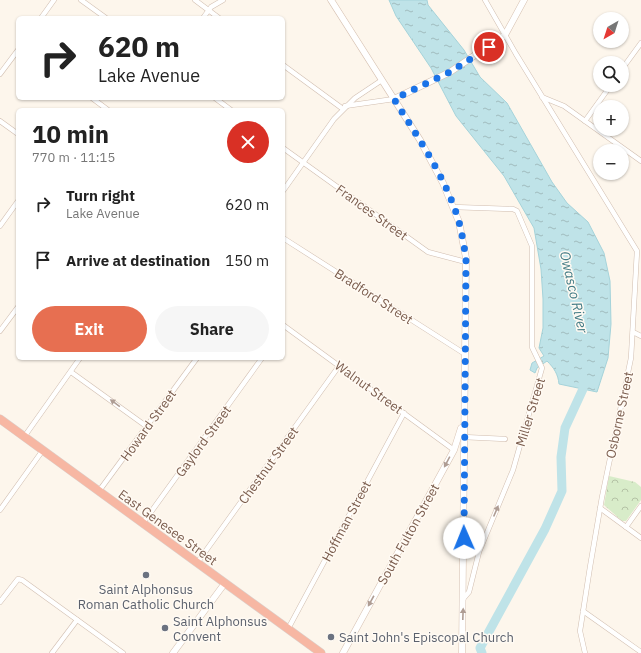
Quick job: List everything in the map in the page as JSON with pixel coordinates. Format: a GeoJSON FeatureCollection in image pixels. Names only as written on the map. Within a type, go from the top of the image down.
{"type":"FeatureCollection","features":[{"type":"Feature","properties":{"kind":"highway","name":"East Genesee Street"},"geometry":{"type":"LineString","coordinates":[[0,419],[321,653]]}},
{"type":"Feature","properties":{"kind":"main road"},"geometry":{"type":"LineString","coordinates":[[331,0],[429,156],[454,207],[459,222],[466,262],[463,437],[462,653]]}},
{"type":"Feature","properties":{"kind":"main road"},"geometry":{"type":"LineString","coordinates":[[394,99],[425,85],[482,52],[505,35],[524,0]]}},
{"type":"Feature","properties":{"kind":"main road","name":"South Fulton Street"},"geometry":{"type":"LineString","coordinates":[[343,653],[454,450],[464,412]]}},
{"type":"Feature","properties":{"kind":"main road"},"geometry":{"type":"LineString","coordinates":[[454,450],[464,451]]}},
{"type":"Feature","properties":{"kind":"main road"},"geometry":{"type":"LineString","coordinates":[[173,653],[225,583]]}},
{"type":"Feature","properties":{"kind":"street"},"geometry":{"type":"LineString","coordinates":[[42,16],[54,0]]}},
{"type":"Feature","properties":{"kind":"street"},"geometry":{"type":"LineString","coordinates":[[81,0],[103,16]]}},
{"type":"Feature","properties":{"kind":"street"},"geometry":{"type":"LineString","coordinates":[[195,0],[216,16]]}},
{"type":"Feature","properties":{"kind":"street"},"geometry":{"type":"LineString","coordinates":[[204,16],[215,3],[223,0]]}},
{"type":"Feature","properties":{"kind":"street","name":"Osborne Street"},"geometry":{"type":"LineString","coordinates":[[485,0],[637,251],[633,332],[628,379],[600,508],[580,631],[585,653]]}},
{"type":"Feature","properties":{"kind":"street"},"geometry":{"type":"LineString","coordinates":[[629,59],[641,43]]}},
{"type":"Feature","properties":{"kind":"street"},"geometry":{"type":"LineString","coordinates":[[0,74],[16,53]]}},
{"type":"Feature","properties":{"kind":"street"},"geometry":{"type":"LineString","coordinates":[[285,66],[344,108],[394,99]]}},
{"type":"Feature","properties":{"kind":"street"},"geometry":{"type":"LineString","coordinates":[[285,187],[344,108],[382,80]]}},
{"type":"Feature","properties":{"kind":"street"},"geometry":{"type":"LineString","coordinates":[[585,121],[606,92]]}},
{"type":"Feature","properties":{"kind":"street"},"geometry":{"type":"LineString","coordinates":[[542,96],[564,106],[641,161]]}},
{"type":"Feature","properties":{"kind":"street"},"geometry":{"type":"LineString","coordinates":[[95,100],[105,108]]}},
{"type":"Feature","properties":{"kind":"street"},"geometry":{"type":"LineString","coordinates":[[218,100],[228,108]]}},
{"type":"Feature","properties":{"kind":"street"},"geometry":{"type":"LineString","coordinates":[[0,121],[16,133]]}},
{"type":"Feature","properties":{"kind":"street","name":"Frances Street"},"geometry":{"type":"LineString","coordinates":[[285,150],[428,252],[466,262]]}},
{"type":"Feature","properties":{"kind":"street"},"geometry":{"type":"LineString","coordinates":[[0,226],[16,204]]}},
{"type":"Feature","properties":{"kind":"street","name":"Miller Street"},"geometry":{"type":"LineString","coordinates":[[454,207],[513,209],[517,211],[528,234],[533,249],[532,347],[542,368],[513,470],[479,552],[468,592],[463,600]]}},
{"type":"Feature","properties":{"kind":"street","name":"Bradford Street"},"geometry":{"type":"LineString","coordinates":[[285,240],[465,354]]}},
{"type":"Feature","properties":{"kind":"street"},"geometry":{"type":"LineString","coordinates":[[0,331],[16,310]]}},
{"type":"Feature","properties":{"kind":"street","name":"Walnut Street"},"geometry":{"type":"LineString","coordinates":[[285,328],[454,450]]}},
{"type":"Feature","properties":{"kind":"street"},"geometry":{"type":"LineString","coordinates":[[633,332],[641,336]]}},
{"type":"Feature","properties":{"kind":"street"},"geometry":{"type":"LineString","coordinates":[[24,437],[79,360]]}},
{"type":"Feature","properties":{"kind":"street","name":"Howard Street"},"geometry":{"type":"LineString","coordinates":[[99,491],[196,360]]}},
{"type":"Feature","properties":{"kind":"street","name":"Gaylord Street"},"geometry":{"type":"LineString","coordinates":[[143,524],[261,360]]}},
{"type":"Feature","properties":{"kind":"street","name":"Chestnut Street"},"geometry":{"type":"LineString","coordinates":[[197,563],[339,366]]}},
{"type":"Feature","properties":{"kind":"street"},"geometry":{"type":"LineString","coordinates":[[71,372],[146,426]]}},
{"type":"Feature","properties":{"kind":"street","name":"Hoffman Street"},"geometry":{"type":"LineString","coordinates":[[288,629],[404,413]]}},
{"type":"Feature","properties":{"kind":"street"},"geometry":{"type":"LineString","coordinates":[[463,437],[505,439]]}},
{"type":"Feature","properties":{"kind":"street"},"geometry":{"type":"LineString","coordinates":[[0,510],[43,450]]}},
{"type":"Feature","properties":{"kind":"street"},"geometry":{"type":"LineString","coordinates":[[626,527],[641,506]]}},
{"type":"Feature","properties":{"kind":"street"},"geometry":{"type":"LineString","coordinates":[[600,508],[641,538]]}},
{"type":"Feature","properties":{"kind":"street"},"geometry":{"type":"LineString","coordinates":[[0,602],[18,579],[22,580],[123,653]]}},
{"type":"Feature","properties":{"kind":"street"},"geometry":{"type":"LineString","coordinates":[[583,612],[641,652]]}},
{"type":"Feature","properties":{"kind":"street"},"geometry":{"type":"LineString","coordinates":[[52,653],[77,620]]}},
{"type":"Feature","properties":{"kind":"green space"},"geometry":{"type":"Polygon","coordinates":[[[609,476],[635,482],[641,487],[641,500],[626,521],[622,521],[604,505],[609,476]]]}},
{"type":"Feature","properties":{"kind":"water"},"geometry":{"type":"Polygon","coordinates":[[[389,0],[427,0],[428,5],[464,50],[480,77],[507,103],[552,182],[567,203],[588,222],[604,253],[610,281],[611,324],[608,358],[597,392],[559,384],[555,371],[547,361],[537,368],[535,373],[530,370],[532,363],[544,356],[539,348],[543,328],[543,299],[541,269],[534,228],[504,176],[456,116],[431,68],[396,16],[389,0]]]}},
{"type":"Feature","properties":{"kind":"waterway","name":"Owasco River"},"geometry":{"type":"LineString","coordinates":[[482,653],[480,648],[545,529],[562,491],[561,457],[565,428],[583,389],[583,377]]}},
{"type":"Feature","properties":{"kind":"place","name":"Saint Alphonsus Roman Catholic Church"},"geometry":{"type":"Point","coordinates":[146,575]}},
{"type":"Feature","properties":{"kind":"place","name":"Saint Alphonsus Convent"},"geometry":{"type":"Point","coordinates":[165,628]}},
{"type":"Feature","properties":{"kind":"place","name":"Saint John's Episcopal Church"},"geometry":{"type":"Point","coordinates":[331,637]}},
{"type":"Feature","properties":{"kind":"route"},"geometry":{"type":"LineString","coordinates":[[464,538],[463,437],[466,258],[459,222],[443,182],[420,140],[394,99],[450,72],[489,47]]}}]}
